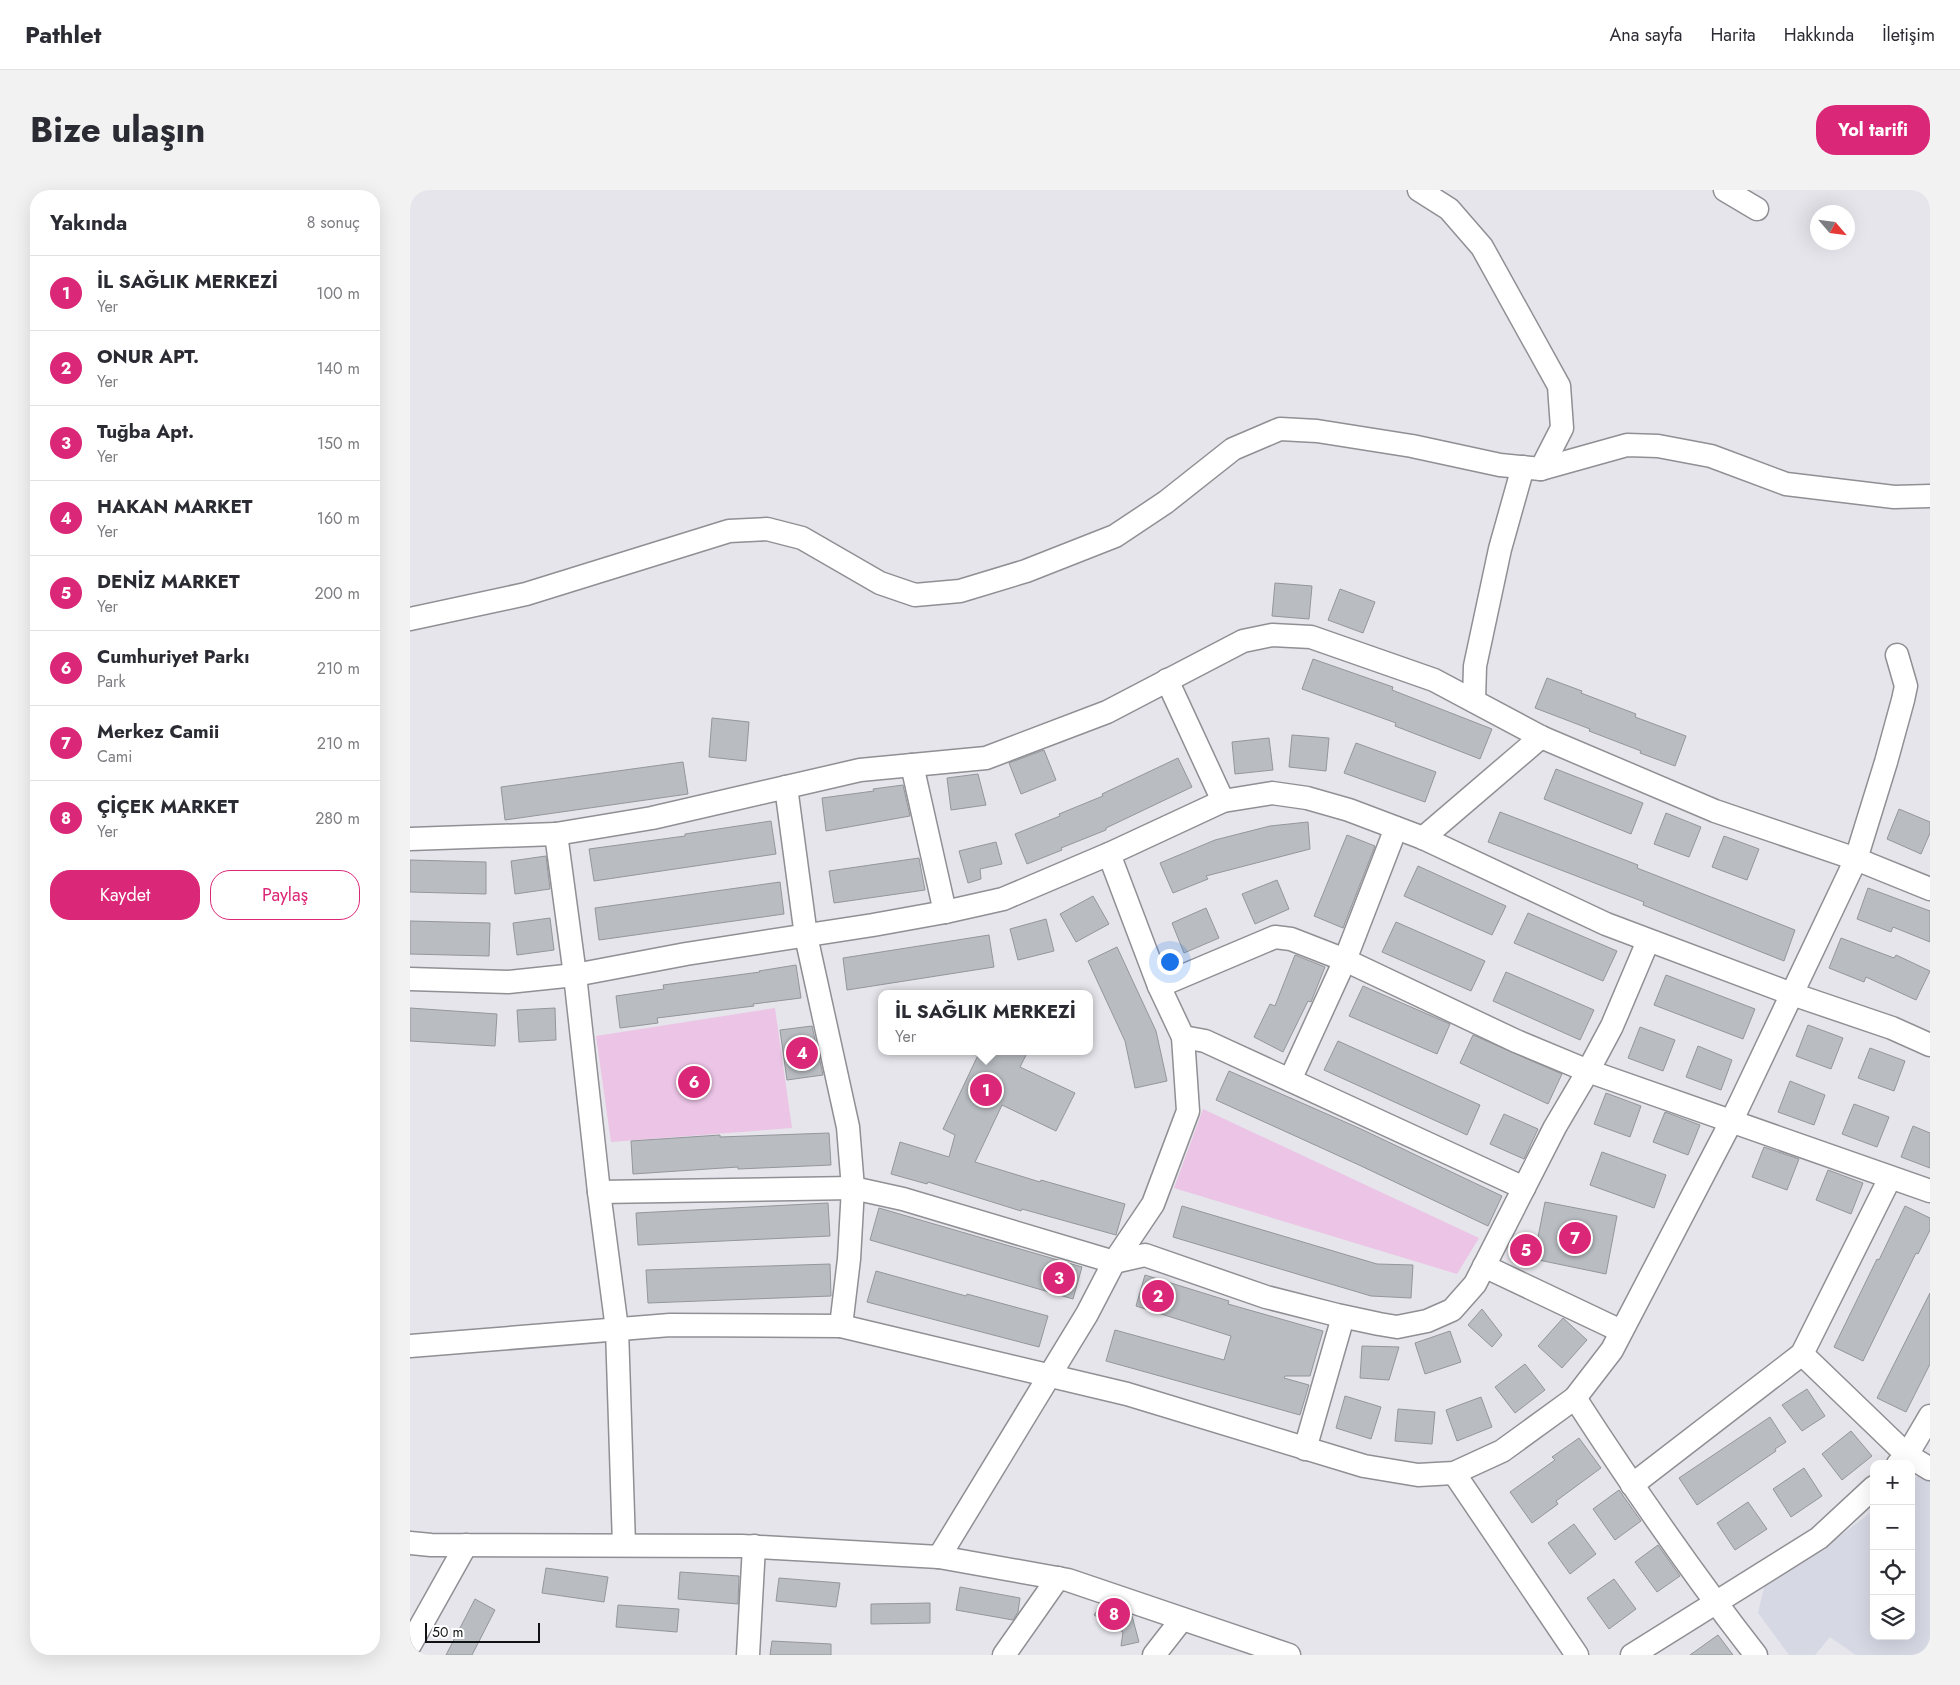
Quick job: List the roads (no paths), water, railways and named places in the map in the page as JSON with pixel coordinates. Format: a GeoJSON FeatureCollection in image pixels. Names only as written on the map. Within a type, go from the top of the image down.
{"type":"FeatureCollection","features":[{"type":"Feature","properties":{"kind":"street"},"geometry":{"type":"LineString","coordinates":[[1419,190],[1449,208],[1482,247],[1559,386],[1562,428],[1532,468],[1500,549],[1475,666],[1474,701]]}},
{"type":"Feature","properties":{"kind":"street"},"geometry":{"type":"LineString","coordinates":[[1725,190],[1757,209]]}},
{"type":"Feature","properties":{"kind":"street"},"geometry":{"type":"LineString","coordinates":[[410,619],[526,594],[729,530],[767,529],[802,538],[880,583],[915,596],[960,590],[1026,571],[1115,536],[1166,502],[1233,449],[1280,429],[1317,431],[1412,446],[1500,465],[1532,468],[1627,445],[1658,446],[1711,456],[1786,484],[1894,497],[1930,496]]}},
{"type":"Feature","properties":{"kind":"street"},"geometry":{"type":"LineString","coordinates":[[410,839],[556,834],[652,818],[860,770],[986,758],[1107,712],[1243,641],[1272,635],[1311,637],[1434,680],[1541,737],[1715,811],[1856,859],[1930,889]]}},
{"type":"Feature","properties":{"kind":"street"},"geometry":{"type":"LineString","coordinates":[[410,1346],[670,1325],[841,1326],[1049,1377],[1127,1394],[1364,1466],[1418,1475],[1454,1473],[1502,1452],[1575,1398],[1612,1350],[1732,1120],[1856,859],[1886,762],[1906,686],[1897,654]]}},
{"type":"Feature","properties":{"kind":"street"},"geometry":{"type":"LineString","coordinates":[[1167,680],[1224,801]]}},
{"type":"Feature","properties":{"kind":"street"},"geometry":{"type":"LineString","coordinates":[[1423,838],[1541,737]]}},
{"type":"Feature","properties":{"kind":"street"},"geometry":{"type":"LineString","coordinates":[[912,765],[945,912]]}},
{"type":"Feature","properties":{"kind":"street"},"geometry":{"type":"LineString","coordinates":[[786,787],[806,936],[848,1127],[853,1188],[849,1259],[841,1326]]}},
{"type":"Feature","properties":{"kind":"street"},"geometry":{"type":"LineString","coordinates":[[410,979],[508,982],[575,975],[686,954],[945,912],[1003,899],[1109,854],[1224,801],[1272,793],[1307,798],[1349,810],[1423,838],[1606,924],[1792,994],[1892,1028],[1930,1045]]}},
{"type":"Feature","properties":{"kind":"street"},"geometry":{"type":"LineString","coordinates":[[1290,1080],[1345,960],[1396,828]]}},
{"type":"Feature","properties":{"kind":"street"},"geometry":{"type":"LineString","coordinates":[[556,834],[575,975],[599,1192],[617,1329],[624,1545]]}},
{"type":"Feature","properties":{"kind":"street"},"geometry":{"type":"LineString","coordinates":[[939,1557],[1087,1314],[1114,1262],[1153,1204],[1188,1111],[1184,1037],[1159,986],[1109,854]]}},
{"type":"Feature","properties":{"kind":"street"},"geometry":{"type":"LineString","coordinates":[[1159,986],[1275,937],[1291,939],[1345,960],[1516,1041],[1588,1071],[1930,1191]]}},
{"type":"Feature","properties":{"kind":"street"},"geometry":{"type":"LineString","coordinates":[[599,1192],[853,1188],[904,1199],[1114,1262],[1145,1255],[1266,1297],[1344,1317],[1397,1327],[1427,1321],[1452,1310],[1475,1284],[1524,1188],[1612,1026],[1648,941]]}},
{"type":"Feature","properties":{"kind":"street"},"geometry":{"type":"LineString","coordinates":[[1184,1037],[1205,1042],[1524,1188]]}},
{"type":"Feature","properties":{"kind":"street"},"geometry":{"type":"LineString","coordinates":[[1632,1485],[1802,1354],[1890,1178]]}},
{"type":"Feature","properties":{"kind":"street"},"geometry":{"type":"LineString","coordinates":[[1484,1266],[1621,1331]]}},
{"type":"Feature","properties":{"kind":"street"},"geometry":{"type":"LineString","coordinates":[[1304,1449],[1344,1317]]}},
{"type":"Feature","properties":{"kind":"street"},"geometry":{"type":"LineString","coordinates":[[1802,1354],[1903,1460],[1930,1416]]}},
{"type":"Feature","properties":{"kind":"street"},"geometry":{"type":"LineString","coordinates":[[1575,1398],[1632,1485],[1715,1603],[1756,1655]]}},
{"type":"Feature","properties":{"kind":"street"},"geometry":{"type":"LineString","coordinates":[[1915,1464],[1930,1469]]}},
{"type":"Feature","properties":{"kind":"street"},"geometry":{"type":"LineString","coordinates":[[1454,1473],[1577,1655]]}},
{"type":"Feature","properties":{"kind":"street"},"geometry":{"type":"LineString","coordinates":[[1632,1655],[1819,1538],[1870,1491]]}},
{"type":"Feature","properties":{"kind":"street"},"geometry":{"type":"LineString","coordinates":[[410,1543],[466,1545],[754,1546],[939,1557],[1068,1580],[1289,1655]]}},
{"type":"Feature","properties":{"kind":"street"},"geometry":{"type":"LineString","coordinates":[[410,1645],[466,1545]]}},
{"type":"Feature","properties":{"kind":"street"},"geometry":{"type":"LineString","coordinates":[[748,1655],[754,1546]]}},
{"type":"Feature","properties":{"kind":"street"},"geometry":{"type":"LineString","coordinates":[[1004,1655],[1058,1578]]}},
{"type":"Feature","properties":{"kind":"street"},"geometry":{"type":"LineString","coordinates":[[1154,1655],[1182,1619]]}},
{"type":"Feature","properties":{"kind":"place","name":"HAKAN MARKET"},"geometry":{"type":"Point","coordinates":[802,1053]}},
{"type":"Feature","properties":{"kind":"place","name":"Cumhuriyet Parkı"},"geometry":{"type":"Point","coordinates":[694,1082]}},
{"type":"Feature","properties":{"kind":"place","name":"İL SAĞLIK MERKEZİ"},"geometry":{"type":"Point","coordinates":[986,1090]}},
{"type":"Feature","properties":{"kind":"place","name":"Merkez Camii"},"geometry":{"type":"Point","coordinates":[1575,1238]}},
{"type":"Feature","properties":{"kind":"place","name":"DENİZ MARKET"},"geometry":{"type":"Point","coordinates":[1526,1250]}},
{"type":"Feature","properties":{"kind":"place","name":"Tuğba Apt."},"geometry":{"type":"Point","coordinates":[1059,1278]}},
{"type":"Feature","properties":{"kind":"place","name":"ONUR APT."},"geometry":{"type":"Point","coordinates":[1158,1296]}},
{"type":"Feature","properties":{"kind":"place","name":"ÇİÇEK MARKET"},"geometry":{"type":"Point","coordinates":[1114,1614]}}]}
